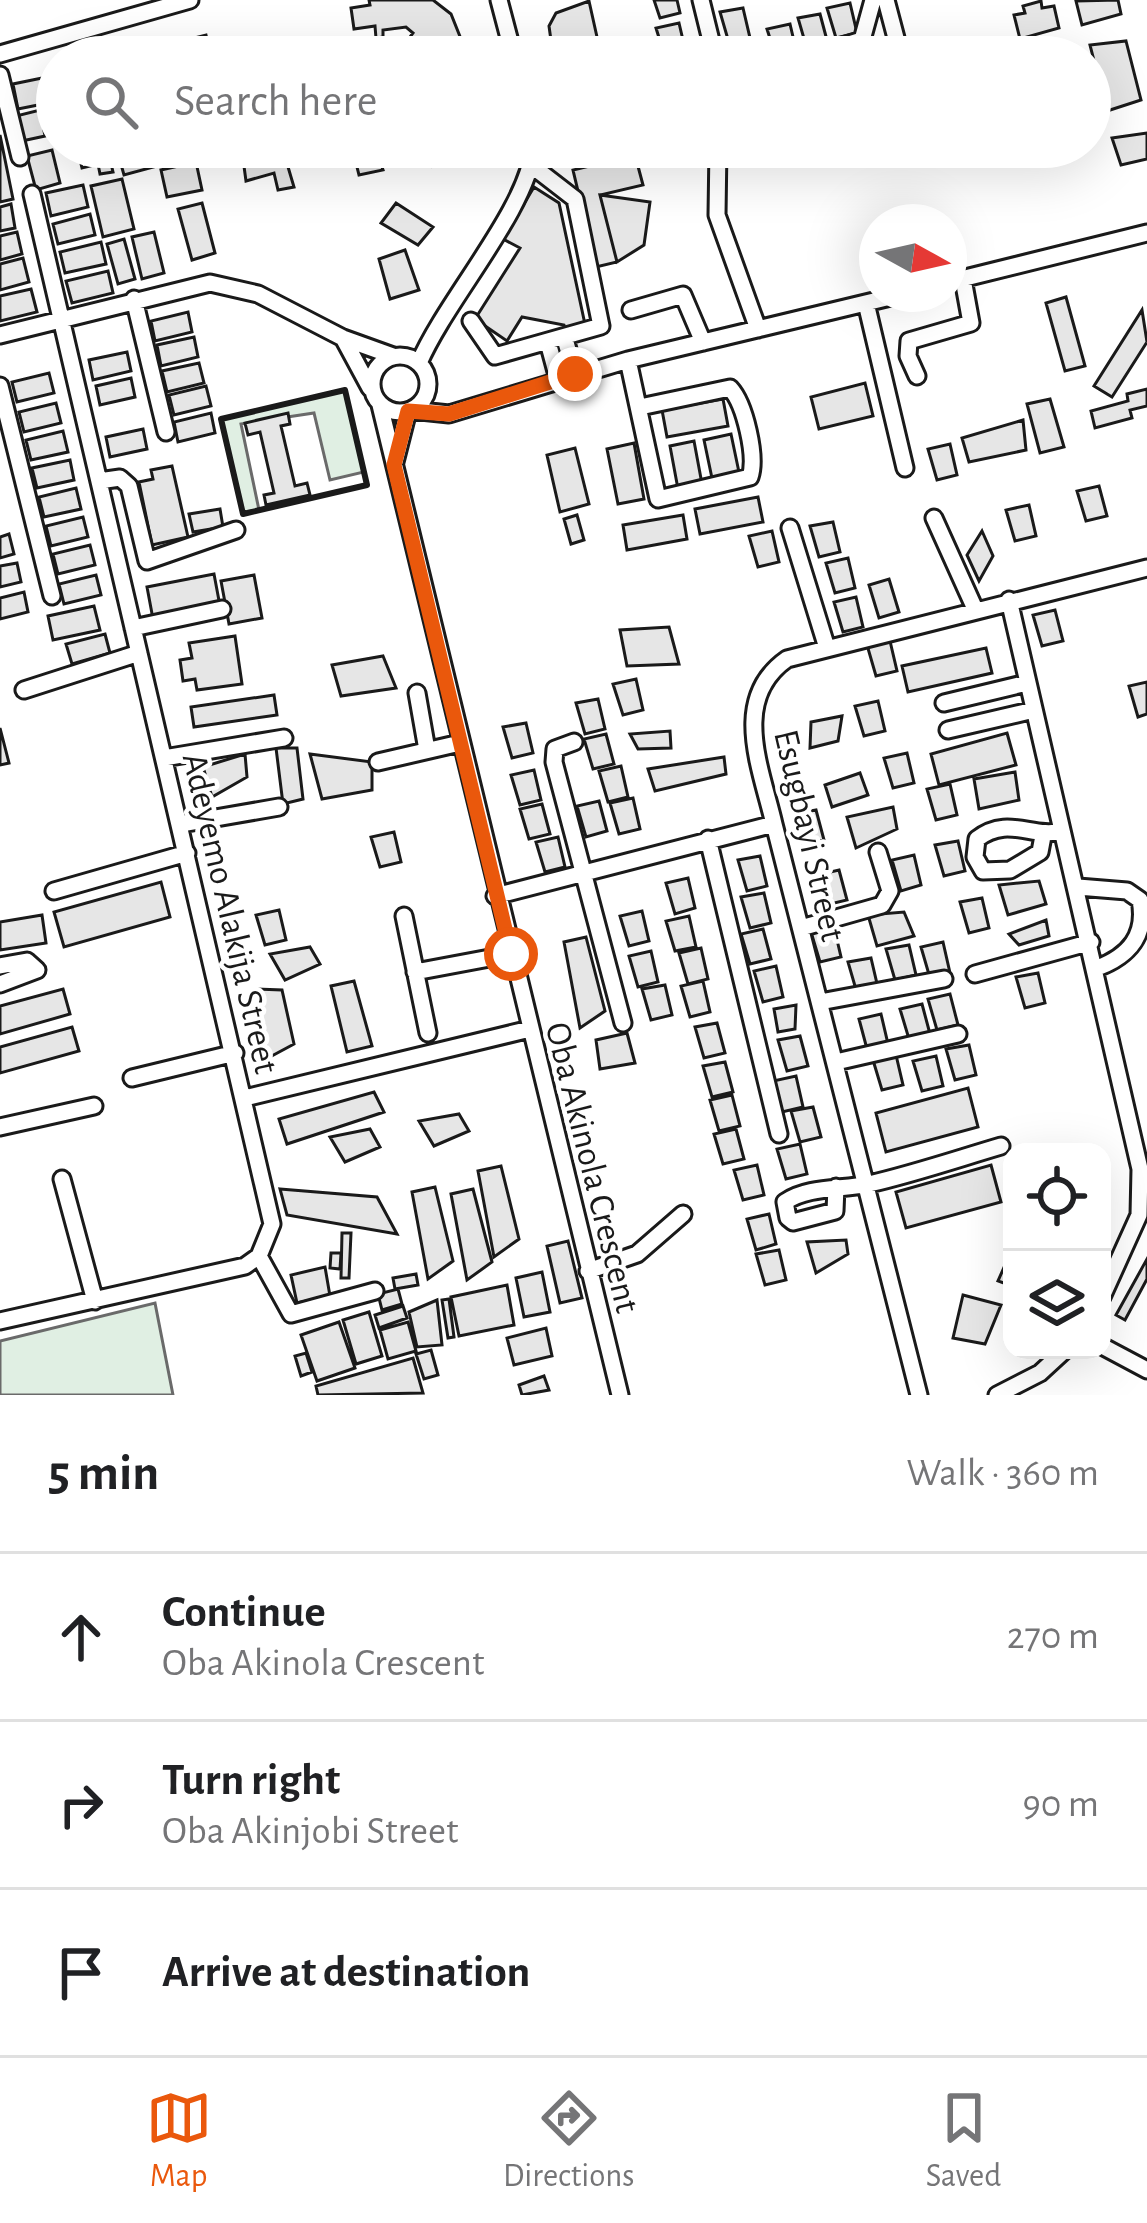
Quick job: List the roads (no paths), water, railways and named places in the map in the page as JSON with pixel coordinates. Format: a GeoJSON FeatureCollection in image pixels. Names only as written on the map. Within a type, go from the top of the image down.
{"type":"FeatureCollection","features":[{"type":"Feature","properties":{"kind":"street"},"geometry":{"type":"LineString","coordinates":[[63,36],[190,0]]}},
{"type":"Feature","properties":{"kind":"street"},"geometry":{"type":"LineString","coordinates":[[499,0],[508,36]]}},
{"type":"Feature","properties":{"kind":"street"},"geometry":{"type":"LineString","coordinates":[[701,0],[710,36]]}},
{"type":"Feature","properties":{"kind":"street"},"geometry":{"type":"LineString","coordinates":[[863,36],[873,0]]}},
{"type":"Feature","properties":{"kind":"street"},"geometry":{"type":"LineString","coordinates":[[886,0],[895,36]]}},
{"type":"Feature","properties":{"kind":"street"},"geometry":{"type":"LineString","coordinates":[[0,54],[36,44]]}},
{"type":"Feature","properties":{"kind":"street"},"geometry":{"type":"LineString","coordinates":[[0,75],[20,157]]}},
{"type":"Feature","properties":{"kind":"street"},"geometry":{"type":"LineString","coordinates":[[464,408],[445,404],[428,387],[419,363],[430,333],[529,178],[531,168]]}},
{"type":"Feature","properties":{"kind":"street"},"geometry":{"type":"LineString","coordinates":[[471,321],[495,356],[596,329],[603,321],[575,199],[545,168]]}},
{"type":"Feature","properties":{"kind":"street"},"geometry":{"type":"LineString","coordinates":[[718,168],[717,215],[758,329]]}},
{"type":"Feature","properties":{"kind":"street","name":"Adeyemo Alakija Street"},"geometry":{"type":"LineString","coordinates":[[32,194],[271,1206],[272,1223],[259,1256]]}},
{"type":"Feature","properties":{"kind":"street"},"geometry":{"type":"LineString","coordinates":[[967,278],[1147,233]]}},
{"type":"Feature","properties":{"kind":"street"},"geometry":{"type":"LineString","coordinates":[[0,335],[194,284],[230,285],[343,338],[419,363]]}},
{"type":"Feature","properties":{"kind":"street"},"geometry":{"type":"LineString","coordinates":[[632,310],[683,295],[703,342]]}},
{"type":"Feature","properties":{"kind":"street"},"geometry":{"type":"LineString","coordinates":[[134,299],[166,432]]}},
{"type":"Feature","properties":{"kind":"street"},"geometry":{"type":"LineString","coordinates":[[430,333],[377,367],[376,399],[392,412],[440,414],[628,360],[859,305]]}},
{"type":"Feature","properties":{"kind":"street"},"geometry":{"type":"LineString","coordinates":[[868,312],[904,468]]}},
{"type":"Feature","properties":{"kind":"street"},"geometry":{"type":"LineString","coordinates":[[917,376],[909,341],[971,323],[967,312]]}},
{"type":"Feature","properties":{"kind":"street","name":"Oba Akinola Crescent"},"geometry":{"type":"LineString","coordinates":[[343,338],[376,399],[394,465],[495,896],[620,1394]]}},
{"type":"Feature","properties":{"kind":"street"},"geometry":{"type":"LineString","coordinates":[[556,341],[575,374]]}},
{"type":"Feature","properties":{"kind":"street"},"geometry":{"type":"LineString","coordinates":[[556,341],[557,380]]}},
{"type":"Feature","properties":{"kind":"street"},"geometry":{"type":"LineString","coordinates":[[628,360],[658,499],[750,478],[753,467],[740,407],[730,388],[640,407]]}},
{"type":"Feature","properties":{"kind":"street"},"geometry":{"type":"LineString","coordinates":[[0,386],[52,596]]}},
{"type":"Feature","properties":{"kind":"street"},"geometry":{"type":"LineString","coordinates":[[410,411],[428,387]]}},
{"type":"Feature","properties":{"kind":"street","name":"Oba Akinola Crescent"},"geometry":{"type":"LineString","coordinates":[[394,465],[410,411]]}},
{"type":"Feature","properties":{"kind":"street"},"geometry":{"type":"LineString","coordinates":[[99,481],[121,478],[129,486],[147,561],[236,530]]}},
{"type":"Feature","properties":{"kind":"street"},"geometry":{"type":"LineString","coordinates":[[934,518],[975,609]]}},
{"type":"Feature","properties":{"kind":"street"},"geometry":{"type":"LineString","coordinates":[[790,527],[827,648]]}},
{"type":"Feature","properties":{"kind":"street","name":"Esugbayi Street"},"geometry":{"type":"LineString","coordinates":[[919,1395],[774,824],[755,742],[754,698],[771,670],[787,659],[1147,568]]}},
{"type":"Feature","properties":{"kind":"street"},"geometry":{"type":"LineString","coordinates":[[1009,600],[1097,968],[1141,1181],[1139,1215],[1111,1264]]}},
{"type":"Feature","properties":{"kind":"street"},"geometry":{"type":"LineString","coordinates":[[134,628],[222,609]]}},
{"type":"Feature","properties":{"kind":"street"},"geometry":{"type":"LineString","coordinates":[[23,690],[139,653]]}},
{"type":"Feature","properties":{"kind":"street"},"geometry":{"type":"LineString","coordinates":[[944,703],[1028,683]]}},
{"type":"Feature","properties":{"kind":"street"},"geometry":{"type":"LineString","coordinates":[[417,693],[427,751]]}},
{"type":"Feature","properties":{"kind":"street"},"geometry":{"type":"LineString","coordinates":[[948,730],[1034,710]]}},
{"type":"Feature","properties":{"kind":"street"},"geometry":{"type":"LineString","coordinates":[[164,758],[284,738]]}},
{"type":"Feature","properties":{"kind":"street"},"geometry":{"type":"LineString","coordinates":[[378,762],[460,742]]}},
{"type":"Feature","properties":{"kind":"street"},"geometry":{"type":"LineString","coordinates":[[574,742],[555,749],[554,762],[623,1022]]}},
{"type":"Feature","properties":{"kind":"street"},"geometry":{"type":"LineString","coordinates":[[182,824],[279,807]]}},
{"type":"Feature","properties":{"kind":"street"},"geometry":{"type":"LineString","coordinates":[[495,896],[774,824]]}},
{"type":"Feature","properties":{"kind":"street"},"geometry":{"type":"LineString","coordinates":[[1043,836],[1062,831]]}},
{"type":"Feature","properties":{"kind":"street"},"geometry":{"type":"LineString","coordinates":[[708,839],[779,1134]]}},
{"type":"Feature","properties":{"kind":"street"},"geometry":{"type":"LineString","coordinates":[[801,928],[882,904],[890,891],[878,852]]}},
{"type":"Feature","properties":{"kind":"street"},"geometry":{"type":"LineString","coordinates":[[54,891],[187,853]]}},
{"type":"Feature","properties":{"kind":"street"},"geometry":{"type":"LineString","coordinates":[[1078,887],[1135,894],[1142,913],[1141,945],[1097,968]]}},
{"type":"Feature","properties":{"kind":"street"},"geometry":{"type":"LineString","coordinates":[[404,916],[428,1033]]}},
{"type":"Feature","properties":{"kind":"street"},"geometry":{"type":"LineString","coordinates":[[974,974],[1091,942]]}},
{"type":"Feature","properties":{"kind":"street"},"geometry":{"type":"LineString","coordinates":[[415,972],[511,954]]}},
{"type":"Feature","properties":{"kind":"street"},"geometry":{"type":"LineString","coordinates":[[0,965],[27,961],[37,970],[0,984]]}},
{"type":"Feature","properties":{"kind":"street"},"geometry":{"type":"LineString","coordinates":[[820,1002],[944,979]]}},
{"type":"Feature","properties":{"kind":"street"},"geometry":{"type":"LineString","coordinates":[[245,1098],[530,1029]]}},
{"type":"Feature","properties":{"kind":"street"},"geometry":{"type":"LineString","coordinates":[[836,1061],[958,1034]]}},
{"type":"Feature","properties":{"kind":"street"},"geometry":{"type":"LineString","coordinates":[[132,1078],[235,1053]]}},
{"type":"Feature","properties":{"kind":"street"},"geometry":{"type":"LineString","coordinates":[[0,1127],[94,1106]]}},
{"type":"Feature","properties":{"kind":"street"},"geometry":{"type":"LineString","coordinates":[[836,1187],[862,1185],[1001,1146]]}},
{"type":"Feature","properties":{"kind":"street"},"geometry":{"type":"LineString","coordinates":[[62,1179],[95,1301]]}},
{"type":"Feature","properties":{"kind":"street"},"geometry":{"type":"LineString","coordinates":[[588,1271],[637,1254],[683,1214]]}},
{"type":"Feature","properties":{"kind":"street"},"geometry":{"type":"LineString","coordinates":[[1,1318],[245,1267],[259,1256],[291,1314],[374,1292]]}},
{"type":"Feature","properties":{"kind":"street"},"geometry":{"type":"LineString","coordinates":[[1111,1351],[1147,1370]]}},
{"type":"Feature","properties":{"kind":"street"},"geometry":{"type":"LineString","coordinates":[[997,1395],[1040,1373],[1055,1359]]}}]}
